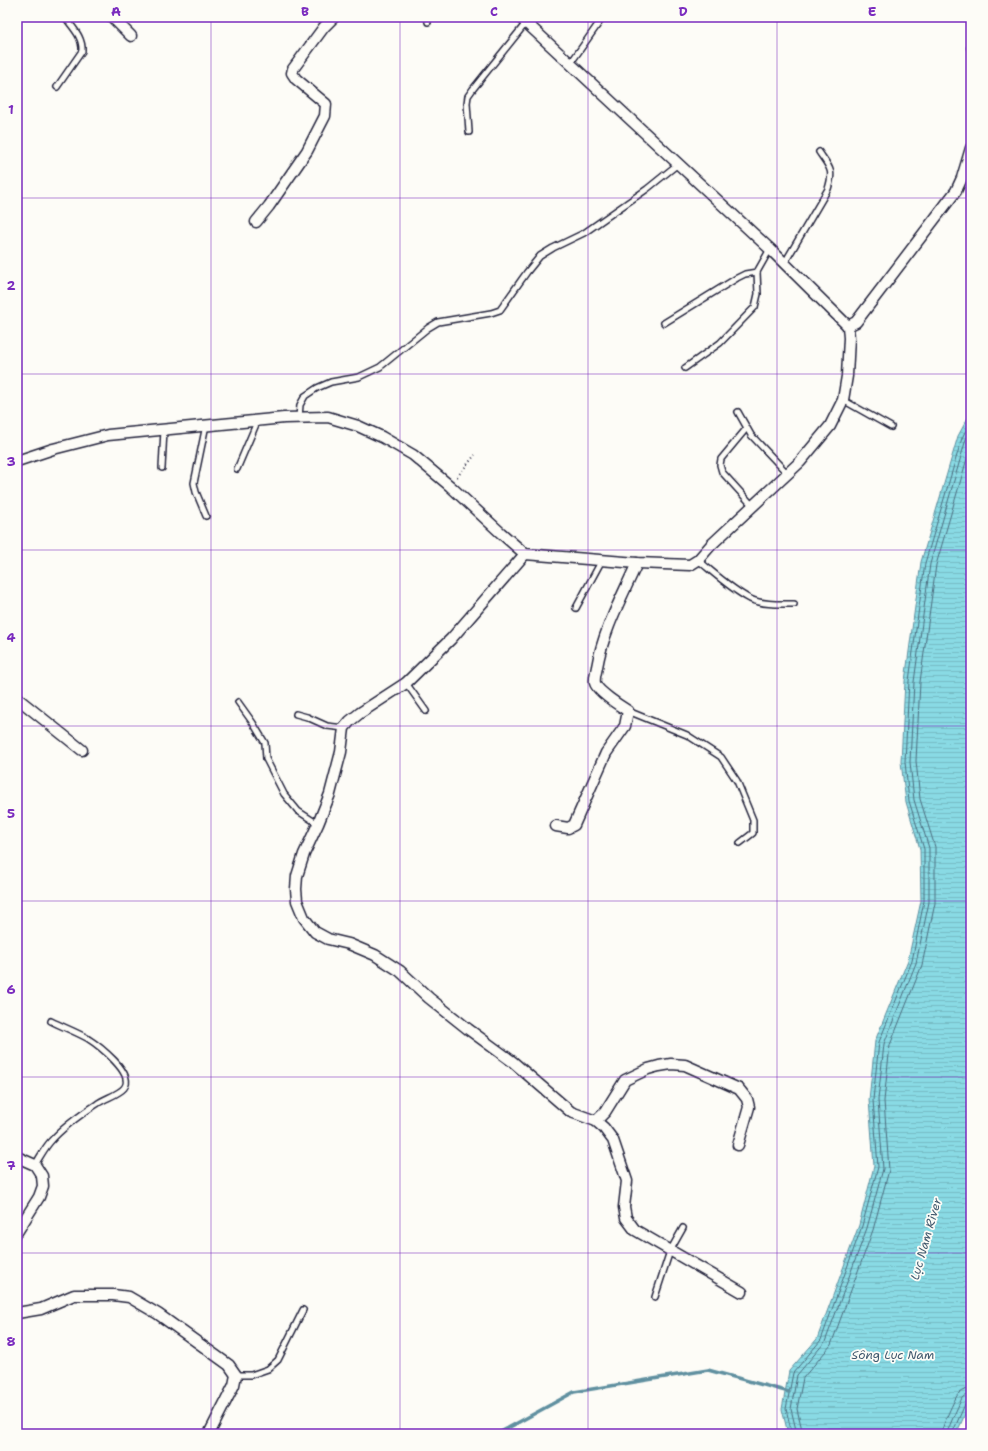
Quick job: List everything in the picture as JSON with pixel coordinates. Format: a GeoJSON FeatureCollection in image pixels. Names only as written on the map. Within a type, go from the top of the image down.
{"type":"FeatureCollection","features":[{"type":"Feature","properties":{"kind":"street"},"geometry":{"type":"LineString","coordinates":[[112,17],[131,36]]}},
{"type":"Feature","properties":{"kind":"street"},"geometry":{"type":"LineString","coordinates":[[256,222],[269,206],[307,151],[325,116],[326,104],[296,79],[292,73],[293,69],[308,48],[334,17]]}},
{"type":"Feature","properties":{"kind":"street"},"geometry":{"type":"LineString","coordinates":[[17,461],[53,449],[108,435],[299,418],[328,418],[358,426],[382,437],[413,455],[450,486],[525,554],[603,559],[637,563],[690,565],[698,560],[752,505],[800,462],[830,426],[843,400],[847,376],[849,338],[848,326],[784,264],[770,248],[523,20]]}},
{"type":"Feature","properties":{"kind":"street"},"geometry":{"type":"LineString","coordinates":[[848,326],[856,322],[956,191],[962,178],[971,148]]}},
{"type":"Feature","properties":{"kind":"street"},"geometry":{"type":"LineString","coordinates":[[525,554],[451,640],[406,683],[360,713],[344,728],[341,752],[330,794],[299,868],[296,889],[298,901],[304,918],[315,932],[328,939],[349,944],[375,955],[400,971],[429,998],[513,1062],[571,1112],[596,1121],[613,1140],[627,1181],[624,1207],[626,1218],[635,1230],[742,1292]]}},
{"type":"Feature","properties":{"kind":"street"},"geometry":{"type":"LineString","coordinates":[[556,826],[568,828],[574,825],[606,753],[625,726],[628,711],[600,690],[595,684],[595,676],[604,641],[616,609],[637,563]]}},
{"type":"Feature","properties":{"kind":"street"},"geometry":{"type":"LineString","coordinates":[[17,698],[82,750]]}},
{"type":"Feature","properties":{"kind":"street"},"geometry":{"type":"LineString","coordinates":[[596,1121],[605,1112],[625,1080],[648,1069],[659,1066],[671,1064],[685,1065],[739,1089],[747,1099],[749,1107],[738,1145]]}},
{"type":"Feature","properties":{"kind":"street"},"geometry":{"type":"LineString","coordinates":[[17,1158],[35,1165],[42,1176],[44,1186],[39,1197],[17,1232]]}},
{"type":"Feature","properties":{"kind":"street"},"geometry":{"type":"LineString","coordinates":[[17,1314],[41,1309],[74,1295],[113,1295],[129,1297],[158,1314],[229,1365],[236,1375],[234,1385],[209,1434]]}},
{"type":"Feature","properties":{"kind":"lane"},"geometry":{"type":"LineString","coordinates":[[57,87],[82,52],[83,45],[81,38],[65,17]]}},
{"type":"Feature","properties":{"kind":"lane"},"geometry":{"type":"LineString","coordinates":[[468,132],[468,96],[523,20]]}},
{"type":"Feature","properties":{"kind":"lane"},"geometry":{"type":"LineString","coordinates":[[570,64],[601,20]]}},
{"type":"Feature","properties":{"kind":"lane"},"geometry":{"type":"LineString","coordinates":[[784,264],[828,190],[832,178],[830,169],[818,152]]}},
{"type":"Feature","properties":{"kind":"lane"},"geometry":{"type":"LineString","coordinates":[[299,418],[300,405],[305,396],[317,388],[331,382],[359,377],[380,367],[428,328],[438,322],[491,314],[500,310],[540,256],[584,233],[647,189],[678,164]]}},
{"type":"Feature","properties":{"kind":"lane"},"geometry":{"type":"LineString","coordinates":[[684,368],[720,343],[755,307],[758,294],[757,272],[770,248]]}},
{"type":"Feature","properties":{"kind":"lane"},"geometry":{"type":"LineString","coordinates":[[664,323],[741,276],[757,272]]}},
{"type":"Feature","properties":{"kind":"lane"},"geometry":{"type":"LineString","coordinates":[[843,400],[891,427]]}},
{"type":"Feature","properties":{"kind":"lane"},"geometry":{"type":"LineString","coordinates":[[738,412],[746,429],[787,473]]}},
{"type":"Feature","properties":{"kind":"lane"},"geometry":{"type":"LineString","coordinates":[[237,469],[257,422]]}},
{"type":"Feature","properties":{"kind":"lane"},"geometry":{"type":"LineString","coordinates":[[206,426],[194,483],[206,516]]}},
{"type":"Feature","properties":{"kind":"lane"},"geometry":{"type":"LineString","coordinates":[[746,429],[721,459],[720,465],[722,472],[752,505]]}},
{"type":"Feature","properties":{"kind":"lane"},"geometry":{"type":"LineString","coordinates":[[162,468],[164,430]]}},
{"type":"Feature","properties":{"kind":"lane"},"geometry":{"type":"LineString","coordinates":[[576,608],[603,559]]}},
{"type":"Feature","properties":{"kind":"lane"},"geometry":{"type":"LineString","coordinates":[[698,560],[751,599],[765,603],[794,604]]}},
{"type":"Feature","properties":{"kind":"lane"},"geometry":{"type":"LineString","coordinates":[[406,683],[426,711]]}},
{"type":"Feature","properties":{"kind":"lane"},"geometry":{"type":"LineString","coordinates":[[238,702],[265,743],[266,759],[284,794],[298,812],[318,824]]}},
{"type":"Feature","properties":{"kind":"lane"},"geometry":{"type":"LineString","coordinates":[[628,711],[686,735],[721,757],[737,781],[753,820],[753,833],[740,843]]}},
{"type":"Feature","properties":{"kind":"lane"},"geometry":{"type":"LineString","coordinates":[[296,714],[327,726],[344,728]]}},
{"type":"Feature","properties":{"kind":"lane"},"geometry":{"type":"LineString","coordinates":[[35,1165],[49,1143],[68,1124],[106,1098],[118,1093],[126,1084],[126,1076],[114,1060],[88,1039],[51,1021]]}},
{"type":"Feature","properties":{"kind":"lane"},"geometry":{"type":"LineString","coordinates":[[655,1297],[670,1250],[683,1228]]}},
{"type":"Feature","properties":{"kind":"lane"},"geometry":{"type":"LineString","coordinates":[[236,1375],[252,1375],[268,1369],[278,1360],[303,1310]]}},
{"type":"Feature","properties":{"kind":"path"},"geometry":{"type":"LineString","coordinates":[[450,486],[475,455]]}},
{"type":"Feature","properties":{"kind":"water","name":"Sông Lục Nam"},"geometry":{"type":"Polygon","coordinates":[[[971,412],[971,1400],[955,1434],[788,1434],[782,1409],[789,1371],[817,1339],[859,1225],[874,1166],[869,1100],[875,1041],[908,960],[921,901],[920,849],[906,802],[901,762],[905,681],[921,562],[958,436],[971,412]]]}},
{"type":"Feature","properties":{"kind":"waterway"},"geometry":{"type":"LineString","coordinates":[[497,1434],[574,1392],[708,1370],[789,1392]]}},
{"type":"Feature","properties":{"kind":"water label","name":"Lục Nam River"},"geometry":{"type":"Point","coordinates":[926,1239]}}]}
